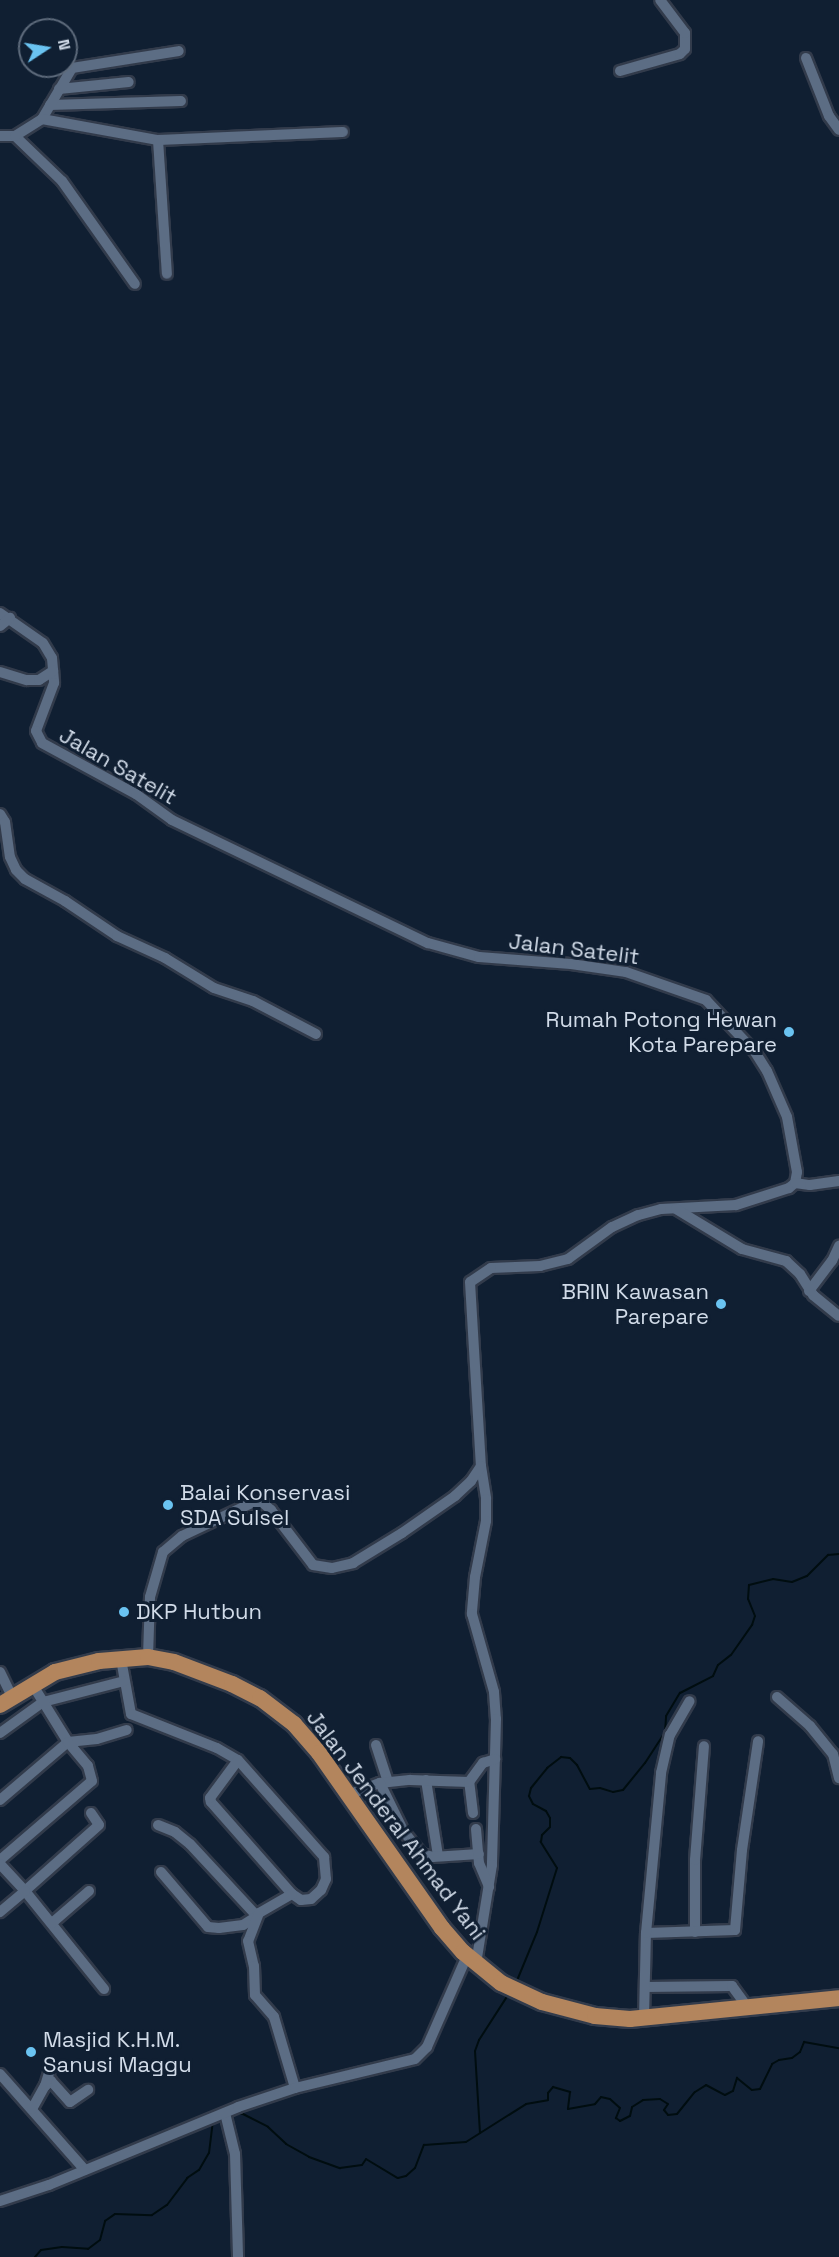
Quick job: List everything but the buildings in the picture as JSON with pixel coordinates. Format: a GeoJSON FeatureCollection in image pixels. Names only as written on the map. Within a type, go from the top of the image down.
{"type":"FeatureCollection","features":[{"type":"Feature","properties":{"kind":"highway","name":"Jalan Jenderal Ahmad Yani"},"geometry":{"type":"LineString","coordinates":[[6,1701],[55,1672],[76,1666],[148,1657],[174,1662],[232,1684],[260,1698],[294,1724],[319,1753],[442,1928],[471,1960],[511,1988],[542,2002],[595,2016],[644,2018],[839,1997]]}},
{"type":"Feature","properties":{"kind":"street"},"geometry":{"type":"LineString","coordinates":[[620,71],[680,54],[685,49],[685,33],[660,0]]}},
{"type":"Feature","properties":{"kind":"street"},"geometry":{"type":"LineString","coordinates":[[0,136],[15,136],[42,119],[72,68],[179,51]]}},
{"type":"Feature","properties":{"kind":"street"},"geometry":{"type":"LineString","coordinates":[[806,58],[830,116],[839,130]]}},
{"type":"Feature","properties":{"kind":"street"},"geometry":{"type":"LineString","coordinates":[[59,89],[129,82]]}},
{"type":"Feature","properties":{"kind":"street"},"geometry":{"type":"LineString","coordinates":[[50,105],[181,101]]}},
{"type":"Feature","properties":{"kind":"street"},"geometry":{"type":"LineString","coordinates":[[42,119],[158,140],[343,132]]}},
{"type":"Feature","properties":{"kind":"street"},"geometry":{"type":"LineString","coordinates":[[15,136],[62,181],[135,284]]}},
{"type":"Feature","properties":{"kind":"street"},"geometry":{"type":"LineString","coordinates":[[158,140],[167,274]]}},
{"type":"Feature","properties":{"kind":"street"},"geometry":{"type":"LineString","coordinates":[[0,626],[5,616],[48,649],[53,671],[39,680],[27,680],[0,672]]}},
{"type":"Feature","properties":{"kind":"street","name":"Jalan Satelit"},"geometry":{"type":"LineString","coordinates":[[53,671],[54,683],[36,731],[37,739],[136,794],[172,820],[436,946],[479,957],[571,964],[626,972],[706,1000],[739,1034],[771,1079],[788,1117],[796,1157],[795,1183]]}},
{"type":"Feature","properties":{"kind":"street"},"geometry":{"type":"LineString","coordinates":[[0,814],[5,822],[10,857],[16,870],[25,879],[65,901],[117,936],[165,958],[214,988],[253,1001],[316,1034]]}},
{"type":"Feature","properties":{"kind":"street"},"geometry":{"type":"LineString","coordinates":[[0,2200],[49,2186],[225,2113],[295,2088],[400,2063],[421,2054],[471,1960],[490,1889],[495,1759],[494,1692],[472,1614],[475,1577],[486,1521],[486,1499],[481,1466],[468,1287],[471,1279],[491,1268],[540,1266],[561,1262],[579,1253],[612,1227],[638,1215],[661,1209],[736,1205],[769,1196],[795,1183],[810,1185],[839,1181]]}},
{"type":"Feature","properties":{"kind":"street"},"geometry":{"type":"LineString","coordinates":[[676,1208],[742,1249],[786,1261],[800,1274],[809,1291],[839,1315]]}},
{"type":"Feature","properties":{"kind":"street"},"geometry":{"type":"LineString","coordinates":[[809,1291],[829,1266],[839,1246]]}},
{"type":"Feature","properties":{"kind":"street"},"geometry":{"type":"LineString","coordinates":[[148,1657],[150,1597],[163,1552],[182,1536],[254,1502],[263,1503],[271,1510],[313,1565],[333,1568],[352,1563],[402,1533],[455,1496],[471,1481],[481,1466]]}},
{"type":"Feature","properties":{"kind":"street"},"geometry":{"type":"LineString","coordinates":[[121,1659],[128,1706],[134,1716],[218,1748],[238,1760],[324,1857],[328,1871],[321,1890],[307,1900],[292,1894],[211,1802],[210,1798],[238,1760]]}},
{"type":"Feature","properties":{"kind":"street"},"geometry":{"type":"LineString","coordinates":[[0,1672],[6,1701]]}},
{"type":"Feature","properties":{"kind":"street"},"geometry":{"type":"LineString","coordinates":[[0,1733],[43,1702],[124,1680]]}},
{"type":"Feature","properties":{"kind":"street"},"geometry":{"type":"LineString","coordinates":[[32,1684],[68,1742],[88,1766],[92,1781],[0,1862],[104,1989]]}},
{"type":"Feature","properties":{"kind":"street"},"geometry":{"type":"LineString","coordinates":[[777,1697],[810,1726],[833,1754],[839,1778]]}},
{"type":"Feature","properties":{"kind":"street"},"geometry":{"type":"LineString","coordinates":[[644,2018],[646,1933],[661,1773],[670,1735],[690,1701]]}},
{"type":"Feature","properties":{"kind":"street"},"geometry":{"type":"LineString","coordinates":[[0,1800],[68,1742],[97,1739],[127,1730]]}},
{"type":"Feature","properties":{"kind":"street"},"geometry":{"type":"LineString","coordinates":[[646,1933],[735,1930],[742,1850],[758,1741]]}},
{"type":"Feature","properties":{"kind":"street"},"geometry":{"type":"LineString","coordinates":[[376,1745],[384,1782],[410,1842],[422,1854],[438,1856],[479,1854]]}},
{"type":"Feature","properties":{"kind":"street"},"geometry":{"type":"LineString","coordinates":[[694,1932],[695,1860],[704,1746]]}},
{"type":"Feature","properties":{"kind":"street"},"geometry":{"type":"LineString","coordinates":[[473,1814],[468,1782],[483,1763],[495,1759]]}},
{"type":"Feature","properties":{"kind":"street"},"geometry":{"type":"LineString","coordinates":[[348,1795],[384,1782],[426,1780],[468,1782]]}},
{"type":"Feature","properties":{"kind":"street"},"geometry":{"type":"LineString","coordinates":[[426,1780],[438,1856]]}},
{"type":"Feature","properties":{"kind":"street"},"geometry":{"type":"LineString","coordinates":[[0,1912],[99,1825],[91,1813]]}},
{"type":"Feature","properties":{"kind":"street"},"geometry":{"type":"LineString","coordinates":[[158,1826],[175,1832],[190,1844],[257,1916]]}},
{"type":"Feature","properties":{"kind":"street"},"geometry":{"type":"LineString","coordinates":[[476,1829],[481,1871],[490,1889]]}},
{"type":"Feature","properties":{"kind":"street"},"geometry":{"type":"LineString","coordinates":[[162,1872],[187,1905],[208,1926],[219,1928],[243,1925],[267,1907],[292,1894]]}},
{"type":"Feature","properties":{"kind":"street"},"geometry":{"type":"LineString","coordinates":[[52,1923],[90,1891]]}},
{"type":"Feature","properties":{"kind":"street"},"geometry":{"type":"LineString","coordinates":[[257,1916],[248,1941],[254,1966],[255,1995],[274,2018],[295,2088]]}},
{"type":"Feature","properties":{"kind":"street"},"geometry":{"type":"LineString","coordinates":[[645,1987],[732,1986],[747,2007]]}},
{"type":"Feature","properties":{"kind":"street"},"geometry":{"type":"LineString","coordinates":[[32,2109],[45,2086],[51,2066]]}},
{"type":"Feature","properties":{"kind":"street"},"geometry":{"type":"LineString","coordinates":[[0,2074],[85,2170]]}},
{"type":"Feature","properties":{"kind":"street"},"geometry":{"type":"LineString","coordinates":[[45,2086],[51,2081],[70,2102],[88,2090]]}},
{"type":"Feature","properties":{"kind":"street"},"geometry":{"type":"LineString","coordinates":[[225,2113],[235,2154],[238,2257]]}},
{"type":"Feature","properties":{"kind":"waterway"},"geometry":{"type":"LineString","coordinates":[[516,1983],[537,1932],[557,1868],[541,1842],[542,1835],[550,1827],[550,1818],[546,1811],[533,1804],[529,1796],[531,1788],[547,1768],[561,1757],[570,1758],[577,1765],[590,1789],[600,1788],[613,1792],[623,1790],[645,1763],[665,1732],[666,1716],[680,1693],[713,1676],[718,1665],[731,1655],[752,1625],[755,1616],[748,1599],[749,1585],[773,1579],[792,1582],[807,1576],[828,1555],[839,1554]]}},
{"type":"Feature","properties":{"kind":"waterway"},"geometry":{"type":"LineString","coordinates":[[480,2133],[475,2051],[479,2040],[508,1995]]}},
{"type":"Feature","properties":{"kind":"waterway"},"geometry":{"type":"LineString","coordinates":[[234,2113],[243,2114],[268,2127],[286,2144],[309,2157],[340,2168],[362,2165],[366,2159],[398,2178],[406,2176],[415,2168],[424,2145],[466,2142],[526,2104],[548,2100],[548,2093],[553,2087],[570,2092],[568,2109],[595,2104],[601,2097],[610,2099],[620,2108],[616,2118],[620,2121],[630,2116],[632,2107],[643,2100],[660,2099],[668,2104],[664,2110],[668,2115],[677,2114],[695,2092],[706,2085],[725,2095],[733,2091],[737,2078],[752,2090],[760,2089],[772,2064],[779,2060],[792,2058],[800,2052],[804,2042],[839,2048]]}},
{"type":"Feature","properties":{"kind":"waterway"},"geometry":{"type":"LineString","coordinates":[[35,2257],[41,2250],[62,2247],[88,2249],[100,2240],[105,2221],[115,2214],[152,2215],[167,2205],[187,2178],[199,2170],[209,2153],[213,2122]]}},
{"type":"Feature","properties":{"kind":"place","name":"Rumah Potong Hewan Kota Parepare"},"geometry":{"type":"Point","coordinates":[789,1032]}},
{"type":"Feature","properties":{"kind":"place","name":"BRIN Kawasan Parepare"},"geometry":{"type":"Point","coordinates":[721,1304]}},
{"type":"Feature","properties":{"kind":"place","name":"Balai Konservasi SDA Sulsel"},"geometry":{"type":"Point","coordinates":[168,1505]}},
{"type":"Feature","properties":{"kind":"place","name":"DKP Hutbun"},"geometry":{"type":"Point","coordinates":[124,1612]}},
{"type":"Feature","properties":{"kind":"place","name":"Masjid K.H.M. Sanusi Maggu"},"geometry":{"type":"Point","coordinates":[31,2052]}}]}
